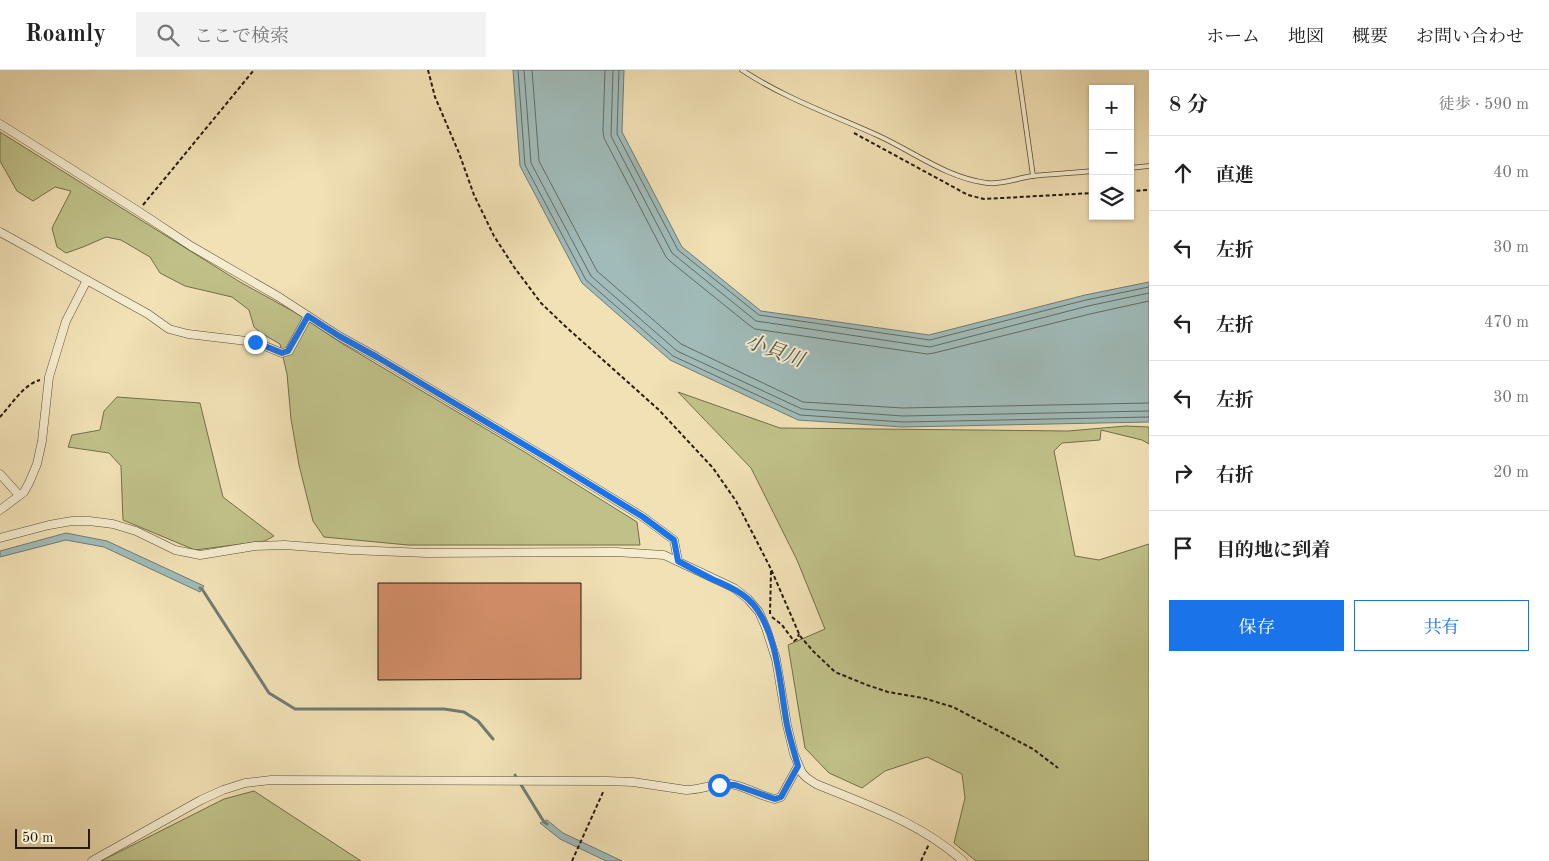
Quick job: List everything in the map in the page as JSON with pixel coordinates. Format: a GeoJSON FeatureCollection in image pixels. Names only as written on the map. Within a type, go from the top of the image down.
{"type":"FeatureCollection","features":[{"type":"Feature","properties":{"kind":"street"},"geometry":{"type":"LineString","coordinates":[[0,124],[138,210],[191,246],[279,297],[339,336],[539,453],[643,517],[674,540],[678,561]]}},
{"type":"Feature","properties":{"kind":"street"},"geometry":{"type":"LineString","coordinates":[[0,232],[148,314],[169,329],[188,334],[255,342],[282,353],[288,351],[308,316]]}},
{"type":"Feature","properties":{"kind":"street"},"geometry":{"type":"LineString","coordinates":[[0,510],[19,495],[29,483],[37,464],[42,441],[49,377],[66,322],[86,280]]}},
{"type":"Feature","properties":{"kind":"street"},"geometry":{"type":"LineString","coordinates":[[0,474],[19,495]]}},
{"type":"Feature","properties":{"kind":"street"},"geometry":{"type":"LineString","coordinates":[[0,538],[49,525],[89,521],[113,524],[136,532],[174,550],[200,555],[255,546],[285,545],[427,553],[641,553],[664,555],[734,588],[748,599],[759,612],[776,659],[787,724],[798,766],[802,773],[816,784],[883,811],[932,838],[963,861]]}},
{"type":"Feature","properties":{"kind":"street"},"geometry":{"type":"LineString","coordinates":[[92,861],[201,800],[245,783],[271,780],[608,781],[633,782],[686,790],[727,784],[775,799],[781,797],[798,766]]}},
{"type":"Feature","properties":{"kind":"lane"},"geometry":{"type":"LineString","coordinates":[[742,70],[755,79],[804,103],[881,136],[963,178],[995,183],[1033,176],[1089,171]]}},
{"type":"Feature","properties":{"kind":"lane"},"geometry":{"type":"LineString","coordinates":[[1018,70],[1033,176]]}},
{"type":"Feature","properties":{"kind":"lane"},"geometry":{"type":"LineString","coordinates":[[1134,168],[1149,166]]}},
{"type":"Feature","properties":{"kind":"path"},"geometry":{"type":"LineString","coordinates":[[138,210],[254,70]]}},
{"type":"Feature","properties":{"kind":"path"},"geometry":{"type":"LineString","coordinates":[[428,70],[435,97],[474,194],[494,236],[514,267],[541,303],[659,410],[713,468],[736,501],[770,568],[800,634],[813,652],[835,672],[888,692],[923,698],[953,707],[1033,749],[1058,768]]}},
{"type":"Feature","properties":{"kind":"path"},"geometry":{"type":"LineString","coordinates":[[926,173],[968,195],[984,199],[1089,193]]}},
{"type":"Feature","properties":{"kind":"path"},"geometry":{"type":"LineString","coordinates":[[1134,191],[1149,190]]}},
{"type":"Feature","properties":{"kind":"path"},"geometry":{"type":"LineString","coordinates":[[0,417],[34,381],[49,377]]}},
{"type":"Feature","properties":{"kind":"path"},"geometry":{"type":"LineString","coordinates":[[766,628],[770,616],[770,568]]}},
{"type":"Feature","properties":{"kind":"path"},"geometry":{"type":"LineString","coordinates":[[770,616],[782,625],[794,641],[800,634]]}},
{"type":"Feature","properties":{"kind":"path"},"geometry":{"type":"LineString","coordinates":[[572,861],[608,781]]}},
{"type":"Feature","properties":{"kind":"path"},"geometry":{"type":"LineString","coordinates":[[921,861],[932,838]]}},
{"type":"Feature","properties":{"kind":"green space"},"geometry":{"type":"Polygon","coordinates":[[[0,132],[240,282],[296,313],[343,344],[523,451],[637,522],[640,545],[408,545],[324,537],[313,521],[299,465],[291,419],[287,374],[280,344],[254,327],[249,310],[232,297],[185,286],[160,273],[150,257],[121,240],[106,237],[66,253],[57,247],[52,228],[71,191],[55,187],[33,201],[17,191],[0,161],[0,132]]]}},
{"type":"Feature","properties":{"kind":"green space"},"geometry":{"type":"Polygon","coordinates":[[[678,392],[780,428],[1068,431],[1126,426],[1149,427],[1149,444],[1142,440],[1101,430],[1100,440],[1062,443],[1054,451],[1075,556],[1099,560],[1149,544],[1149,861],[976,861],[954,843],[965,798],[962,774],[927,757],[885,771],[862,788],[829,773],[805,748],[788,645],[825,629],[797,560],[751,468],[678,392]]]}},
{"type":"Feature","properties":{"kind":"green space"},"geometry":{"type":"Polygon","coordinates":[[[117,397],[200,403],[223,497],[274,536],[265,541],[195,550],[123,520],[121,466],[109,453],[68,447],[72,435],[100,430],[104,411],[117,397]]]}},
{"type":"Feature","properties":{"kind":"green space"},"geometry":{"type":"Polygon","coordinates":[[[254,791],[361,861],[101,861],[224,799],[254,791]]]}},
{"type":"Feature","properties":{"kind":"water","name":"小貝川"},"geometry":{"type":"Polygon","coordinates":[[[513,70],[624,70],[622,132],[682,247],[761,311],[929,335],[1085,295],[1149,282],[1149,422],[902,427],[798,420],[670,360],[582,283],[520,166],[513,70]]]}},
{"type":"Feature","properties":{"kind":"water"},"geometry":{"type":"Polygon","coordinates":[[[66,533],[107,541],[204,586],[200,592],[104,547],[66,540],[0,557],[0,551],[66,533]]]}},
{"type":"Feature","properties":{"kind":"water"},"geometry":{"type":"Polygon","coordinates":[[[547,820],[563,833],[622,861],[606,861],[560,839],[540,823],[547,820]]]}},
{"type":"Feature","properties":{"kind":"building"},"geometry":{"type":"Polygon","coordinates":[[[378,583],[581,583],[581,679],[378,680],[378,583]]]}},
{"type":"Feature","properties":{"kind":"waterway"},"geometry":{"type":"LineString","coordinates":[[200,588],[269,693],[295,709],[444,709],[464,712],[478,721],[493,739]]}},
{"type":"Feature","properties":{"kind":"waterway"},"geometry":{"type":"LineString","coordinates":[[515,775],[547,824]]}},
{"type":"Feature","properties":{"kind":"route"},"geometry":{"type":"LineString","coordinates":[[255,342],[282,353],[288,351],[308,316],[643,517],[674,540],[678,561],[734,588],[748,599],[759,612],[776,659],[787,724],[798,766],[781,797],[775,799],[735,785],[719,785]]}}]}
